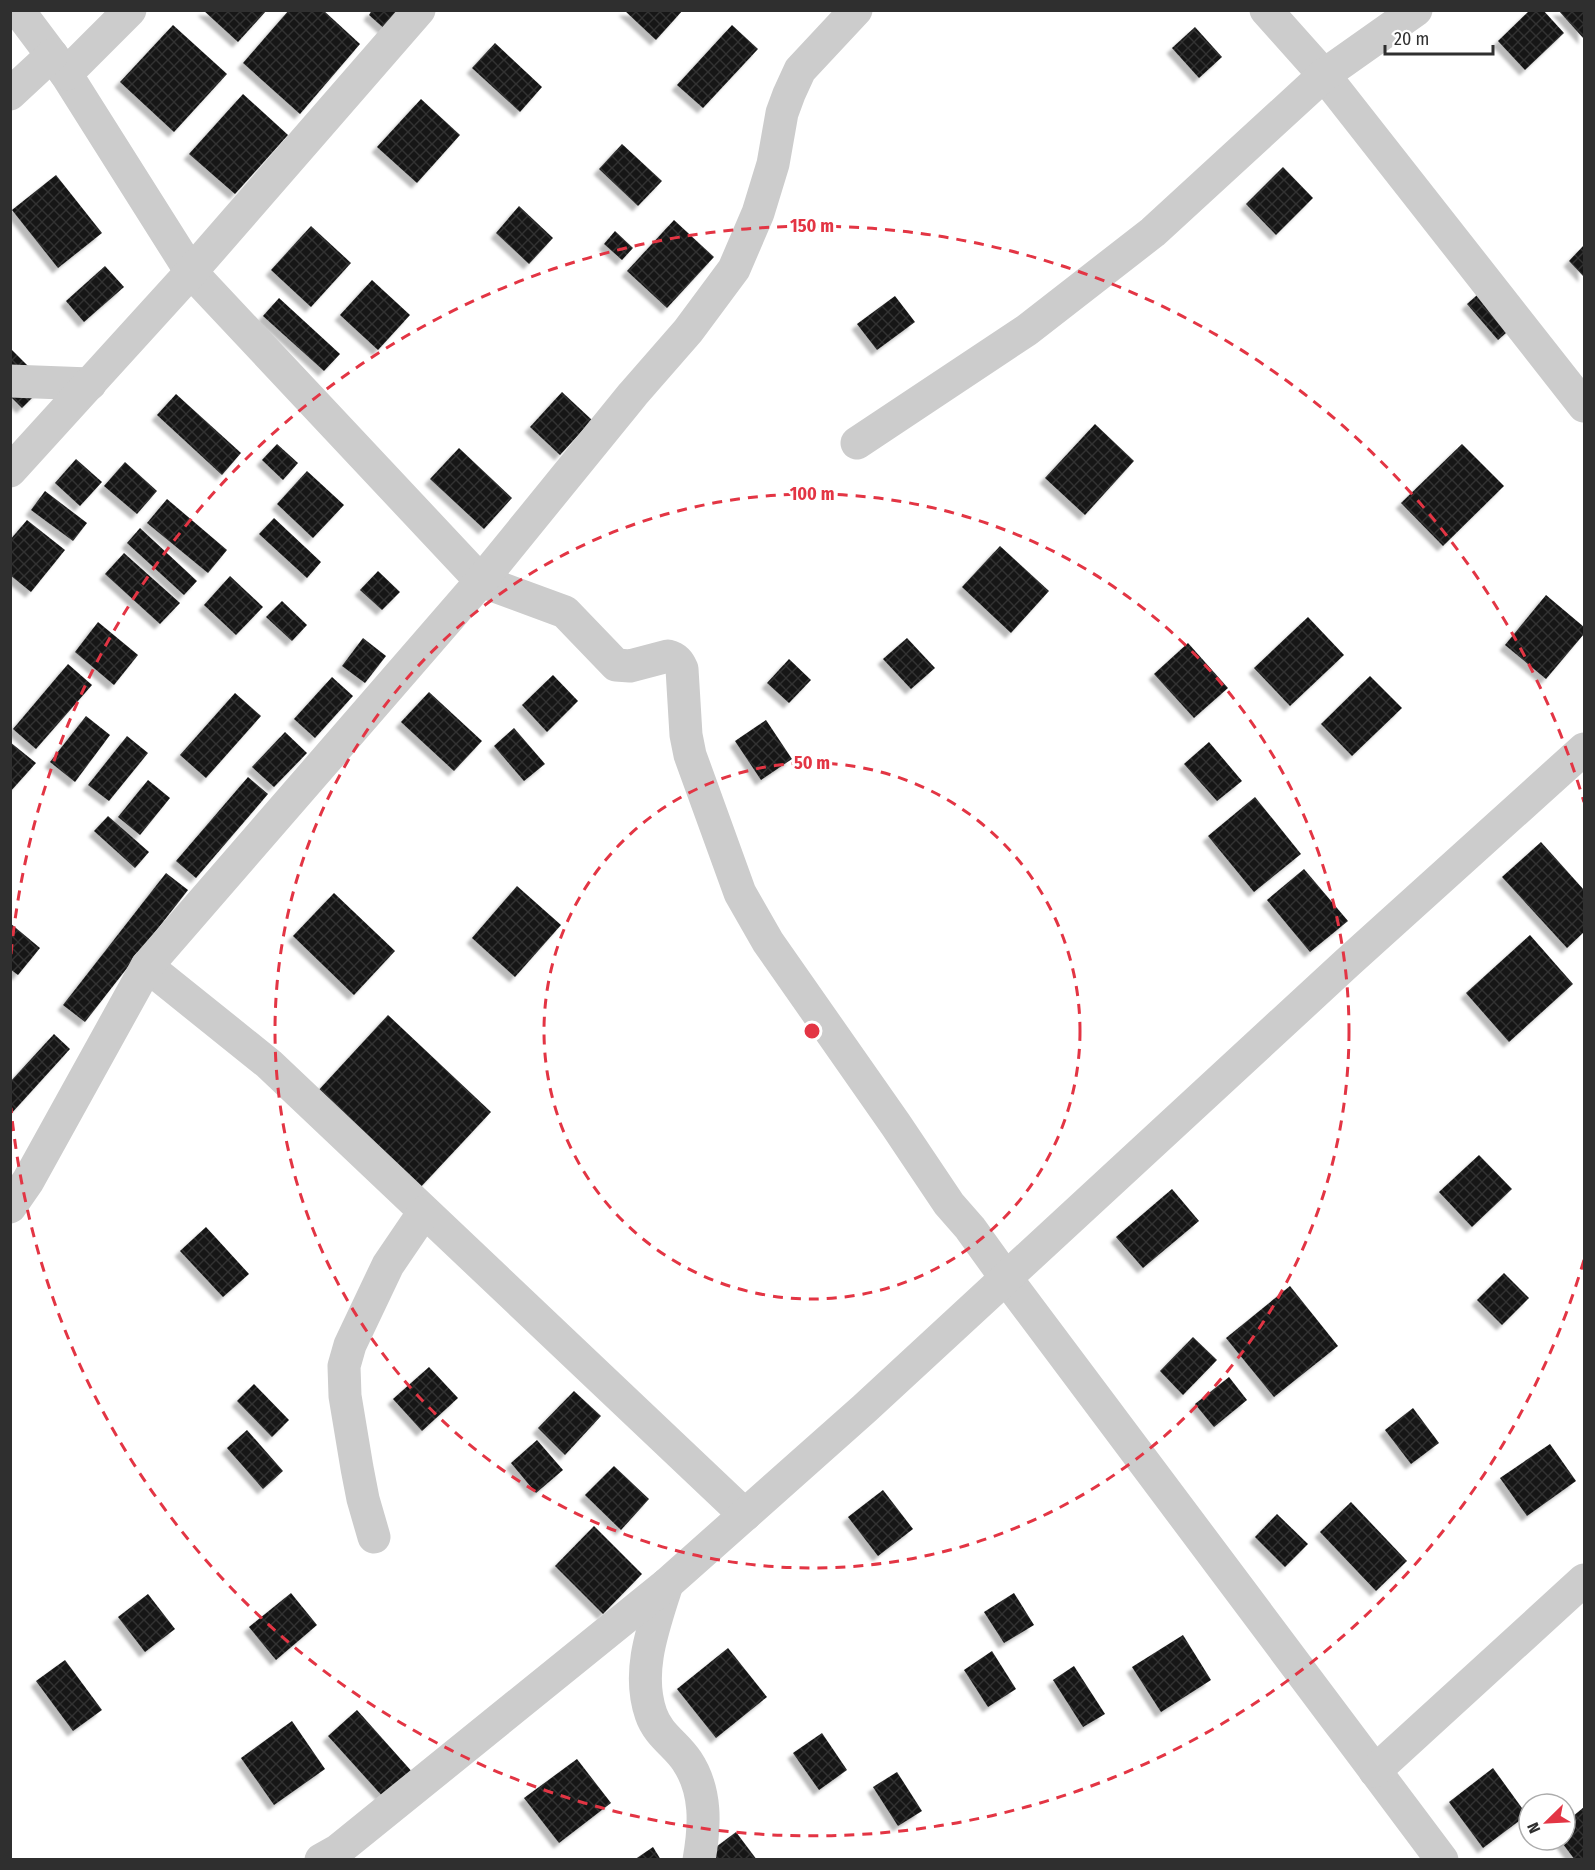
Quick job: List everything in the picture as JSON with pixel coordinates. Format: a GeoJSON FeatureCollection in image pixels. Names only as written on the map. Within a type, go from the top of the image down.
{"type":"FeatureCollection","features":[{"type":"Feature","properties":{"kind":"street"},"geometry":{"type":"LineString","coordinates":[[18,10],[59,65],[191,272],[481,581],[566,612],[616,665],[630,666],[668,656],[679,662],[682,669],[686,735],[690,755],[740,893],[768,942],[949,1204],[970,1228],[1005,1278],[1442,1860]]}},
{"type":"Feature","properties":{"kind":"street"},"geometry":{"type":"LineString","coordinates":[[10,94],[59,65],[130,10]]}},
{"type":"Feature","properties":{"kind":"street"},"geometry":{"type":"LineString","coordinates":[[10,471],[191,272],[419,10]]}},
{"type":"Feature","properties":{"kind":"street"},"geometry":{"type":"LineString","coordinates":[[16,1186],[147,966],[481,581],[633,394],[688,331],[734,269],[758,213],[773,164],[782,113],[800,70],[856,10]]}},
{"type":"Feature","properties":{"kind":"street"},"geometry":{"type":"LineString","coordinates":[[1266,10],[1324,75],[1584,406]]}},
{"type":"Feature","properties":{"kind":"street"},"geometry":{"type":"LineString","coordinates":[[857,443],[1028,330],[1153,232],[1324,75],[1416,10]]}},
{"type":"Feature","properties":{"kind":"street"},"geometry":{"type":"LineString","coordinates":[[10,381],[90,384]]}},
{"type":"Feature","properties":{"kind":"street"},"geometry":{"type":"LineString","coordinates":[[321,1860],[337,1851],[667,1584],[855,1417],[1347,963],[1584,749]]}},
{"type":"Feature","properties":{"kind":"street"},"geometry":{"type":"LineString","coordinates":[[147,966],[269,1064],[745,1515]]}},
{"type":"Feature","properties":{"kind":"street"},"geometry":{"type":"LineString","coordinates":[[374,1537],[355,1459],[345,1396],[344,1366],[350,1345],[388,1265],[424,1212]]}},
{"type":"Feature","properties":{"kind":"street"},"geometry":{"type":"LineString","coordinates":[[1376,1771],[1584,1580]]}},
{"type":"Feature","properties":{"kind":"street"},"geometry":{"type":"LineString","coordinates":[[667,1584],[652,1635],[645,1678],[651,1715],[663,1736],[687,1761],[701,1792],[704,1830],[699,1860]]}},
{"type":"Feature","properties":{"kind":"building"},"geometry":{"type":"Polygon","coordinates":[[[203,10],[267,10],[238,42],[203,10]]]}},
{"type":"Feature","properties":{"kind":"building"},"geometry":{"type":"Polygon","coordinates":[[[289,10],[323,10],[360,44],[300,114],[243,63],[289,10]]]}},
{"type":"Feature","properties":{"kind":"building"},"geometry":{"type":"Polygon","coordinates":[[[372,10],[403,10],[387,31],[369,15],[372,10]]]}},
{"type":"Feature","properties":{"kind":"building"},"geometry":{"type":"Polygon","coordinates":[[[624,10],[683,10],[656,40],[624,10]]]}},
{"type":"Feature","properties":{"kind":"building"},"geometry":{"type":"Polygon","coordinates":[[[1530,10],[1543,10],[1564,33],[1525,70],[1498,41],[1530,10]]]}},
{"type":"Feature","properties":{"kind":"building"},"geometry":{"type":"Polygon","coordinates":[[[1558,10],[1584,10],[1584,39],[1558,10]]]}},
{"type":"Feature","properties":{"kind":"building"},"geometry":{"type":"Polygon","coordinates":[[[173,25],[227,74],[174,132],[120,82],[173,25]]]}},
{"type":"Feature","properties":{"kind":"building"},"geometry":{"type":"Polygon","coordinates":[[[732,25],[758,49],[703,108],[677,85],[732,25]]]}},
{"type":"Feature","properties":{"kind":"building"},"geometry":{"type":"Polygon","coordinates":[[[1195,27],[1222,57],[1199,78],[1172,48],[1195,27]]]}},
{"type":"Feature","properties":{"kind":"building"},"geometry":{"type":"Polygon","coordinates":[[[495,43],[542,87],[520,112],[472,68],[495,43]]]}},
{"type":"Feature","properties":{"kind":"building"},"geometry":{"type":"Polygon","coordinates":[[[243,94],[288,135],[235,194],[189,154],[243,94]]]}},
{"type":"Feature","properties":{"kind":"building"},"geometry":{"type":"Polygon","coordinates":[[[421,99],[460,135],[417,183],[377,147],[421,99]]]}},
{"type":"Feature","properties":{"kind":"building"},"geometry":{"type":"Polygon","coordinates":[[[622,144],[662,181],[638,206],[599,169],[622,144]]]}},
{"type":"Feature","properties":{"kind":"building"},"geometry":{"type":"Polygon","coordinates":[[[1283,167],[1313,198],[1276,235],[1246,204],[1283,167]]]}},
{"type":"Feature","properties":{"kind":"building"},"geometry":{"type":"Polygon","coordinates":[[[56,175],[102,233],[58,268],[12,210],[56,175]]]}},
{"type":"Feature","properties":{"kind":"building"},"geometry":{"type":"Polygon","coordinates":[[[519,206],[553,238],[529,264],[496,233],[519,206]]]}},
{"type":"Feature","properties":{"kind":"building"},"geometry":{"type":"Polygon","coordinates":[[[674,220],[714,257],[667,308],[627,271],[674,220]]]}},
{"type":"Feature","properties":{"kind":"building"},"geometry":{"type":"Polygon","coordinates":[[[311,226],[351,263],[311,307],[271,270],[311,226]]]}},
{"type":"Feature","properties":{"kind":"building"},"geometry":{"type":"Polygon","coordinates":[[[615,231],[633,248],[622,260],[604,244],[615,231]]]}},
{"type":"Feature","properties":{"kind":"building"},"geometry":{"type":"Polygon","coordinates":[[[1584,245],[1584,277],[1569,261],[1584,245]]]}},
{"type":"Feature","properties":{"kind":"building"},"geometry":{"type":"Polygon","coordinates":[[[105,266],[124,287],[84,322],[66,301],[105,266]]]}},
{"type":"Feature","properties":{"kind":"building"},"geometry":{"type":"Polygon","coordinates":[[[372,280],[410,315],[378,350],[340,315],[372,280]]]}},
{"type":"Feature","properties":{"kind":"building"},"geometry":{"type":"Polygon","coordinates":[[[1484,289],[1515,325],[1498,340],[1467,304],[1484,289]]]}},
{"type":"Feature","properties":{"kind":"building"},"geometry":{"type":"Polygon","coordinates":[[[895,296],[915,322],[877,350],[857,324],[895,296]]]}},
{"type":"Feature","properties":{"kind":"building"},"geometry":{"type":"Polygon","coordinates":[[[279,298],[340,354],[324,371],[263,316],[279,298]]]}},
{"type":"Feature","properties":{"kind":"building"},"geometry":{"type":"Polygon","coordinates":[[[10,348],[46,384],[22,408],[10,396],[10,348]]]}},
{"type":"Feature","properties":{"kind":"building"},"geometry":{"type":"Polygon","coordinates":[[[562,392],[592,420],[560,455],[530,427],[562,392]]]}},
{"type":"Feature","properties":{"kind":"building"},"geometry":{"type":"Polygon","coordinates":[[[176,394],[241,453],[222,475],[157,415],[176,394]]]}},
{"type":"Feature","properties":{"kind":"building"},"geometry":{"type":"Polygon","coordinates":[[[1095,424],[1134,461],[1085,515],[1045,478],[1095,424]]]}},
{"type":"Feature","properties":{"kind":"building"},"geometry":{"type":"Polygon","coordinates":[[[277,444],[298,463],[283,480],[262,460],[277,444]]]}},
{"type":"Feature","properties":{"kind":"building"},"geometry":{"type":"Polygon","coordinates":[[[1462,444],[1504,486],[1443,546],[1401,503],[1462,444]]]}},
{"type":"Feature","properties":{"kind":"building"},"geometry":{"type":"Polygon","coordinates":[[[459,448],[512,498],[484,529],[430,479],[459,448]]]}},
{"type":"Feature","properties":{"kind":"building"},"geometry":{"type":"Polygon","coordinates":[[[76,459],[102,482],[80,506],[55,483],[76,459]]]}},
{"type":"Feature","properties":{"kind":"building"},"geometry":{"type":"Polygon","coordinates":[[[125,462],[157,491],[137,514],[104,486],[125,462]]]}},
{"type":"Feature","properties":{"kind":"building"},"geometry":{"type":"Polygon","coordinates":[[[307,471],[344,505],[313,538],[277,504],[307,471]]]}},
{"type":"Feature","properties":{"kind":"building"},"geometry":{"type":"Polygon","coordinates":[[[45,491],[87,523],[73,541],[31,510],[45,491]]]}},
{"type":"Feature","properties":{"kind":"building"},"geometry":{"type":"Polygon","coordinates":[[[167,499],[227,550],[208,573],[147,523],[167,499]]]}},
{"type":"Feature","properties":{"kind":"building"},"geometry":{"type":"Polygon","coordinates":[[[274,518],[321,562],[307,578],[259,534],[274,518]]]}},
{"type":"Feature","properties":{"kind":"building"},"geometry":{"type":"Polygon","coordinates":[[[27,520],[65,550],[31,592],[10,575],[10,540],[27,520]]]}},
{"type":"Feature","properties":{"kind":"building"},"geometry":{"type":"Polygon","coordinates":[[[140,528],[197,581],[184,595],[127,543],[140,528]]]}},
{"type":"Feature","properties":{"kind":"building"},"geometry":{"type":"Polygon","coordinates":[[[1000,546],[1049,591],[1011,633],[962,587],[1000,546]]]}},
{"type":"Feature","properties":{"kind":"building"},"geometry":{"type":"Polygon","coordinates":[[[124,553],[180,603],[160,624],[105,574],[124,553]]]}},
{"type":"Feature","properties":{"kind":"building"},"geometry":{"type":"Polygon","coordinates":[[[378,571],[400,592],[382,610],[360,590],[378,571]]]}},
{"type":"Feature","properties":{"kind":"building"},"geometry":{"type":"Polygon","coordinates":[[[230,576],[263,607],[236,635],[204,605],[230,576]]]}},
{"type":"Feature","properties":{"kind":"building"},"geometry":{"type":"Polygon","coordinates":[[[1546,595],[1584,627],[1584,634],[1546,679],[1505,645],[1546,595]]]}},
{"type":"Feature","properties":{"kind":"building"},"geometry":{"type":"Polygon","coordinates":[[[282,601],[307,625],[292,641],[266,617],[282,601]]]}},
{"type":"Feature","properties":{"kind":"building"},"geometry":{"type":"Polygon","coordinates":[[[1308,617],[1344,655],[1290,706],[1254,668],[1308,617]]]}},
{"type":"Feature","properties":{"kind":"building"},"geometry":{"type":"Polygon","coordinates":[[[98,622],[138,655],[114,685],[75,652],[98,622]]]}},
{"type":"Feature","properties":{"kind":"building"},"geometry":{"type":"Polygon","coordinates":[[[363,638],[386,656],[365,683],[342,666],[363,638]]]}},
{"type":"Feature","properties":{"kind":"building"},"geometry":{"type":"Polygon","coordinates":[[[907,638],[935,668],[911,689],[883,659],[907,638]]]}},
{"type":"Feature","properties":{"kind":"building"},"geometry":{"type":"Polygon","coordinates":[[[1188,643],[1228,688],[1194,718],[1154,674],[1188,643]]]}},
{"type":"Feature","properties":{"kind":"building"},"geometry":{"type":"Polygon","coordinates":[[[789,659],[811,680],[789,703],[767,683],[789,659]]]}},
{"type":"Feature","properties":{"kind":"building"},"geometry":{"type":"Polygon","coordinates":[[[68,664],[92,685],[36,749],[13,729],[68,664]]]}},
{"type":"Feature","properties":{"kind":"building"},"geometry":{"type":"Polygon","coordinates":[[[553,675],[578,701],[547,732],[522,705],[553,675]]]}},
{"type":"Feature","properties":{"kind":"building"},"geometry":{"type":"Polygon","coordinates":[[[1370,676],[1402,708],[1352,756],[1321,724],[1370,676]]]}},
{"type":"Feature","properties":{"kind":"building"},"geometry":{"type":"Polygon","coordinates":[[[332,677],[353,696],[315,738],[294,719],[332,677]]]}},
{"type":"Feature","properties":{"kind":"building"},"geometry":{"type":"Polygon","coordinates":[[[429,692],[482,741],[454,771],[401,722],[429,692]]]}},
{"type":"Feature","properties":{"kind":"building"},"geometry":{"type":"Polygon","coordinates":[[[235,693],[261,716],[206,778],[180,755],[235,693]]]}},
{"type":"Feature","properties":{"kind":"building"},"geometry":{"type":"Polygon","coordinates":[[[86,716],[110,735],[75,782],[50,762],[86,716]]]}},
{"type":"Feature","properties":{"kind":"building"},"geometry":{"type":"Polygon","coordinates":[[[766,720],[792,759],[761,780],[735,741],[766,720]]]}},
{"type":"Feature","properties":{"kind":"building"},"geometry":{"type":"Polygon","coordinates":[[[514,728],[545,764],[524,781],[494,746],[514,728]]]}},
{"type":"Feature","properties":{"kind":"building"},"geometry":{"type":"Polygon","coordinates":[[[285,732],[307,753],[274,787],[252,767],[285,732]]]}},
{"type":"Feature","properties":{"kind":"building"},"geometry":{"type":"Polygon","coordinates":[[[127,736],[148,753],[109,801],[88,785],[127,736]]]}},
{"type":"Feature","properties":{"kind":"building"},"geometry":{"type":"Polygon","coordinates":[[[10,742],[36,763],[10,792],[10,742]]]}},
{"type":"Feature","properties":{"kind":"building"},"geometry":{"type":"Polygon","coordinates":[[[1209,742],[1242,781],[1217,801],[1184,764],[1209,742]]]}},
{"type":"Feature","properties":{"kind":"building"},"geometry":{"type":"Polygon","coordinates":[[[248,777],[268,794],[196,878],[176,861],[248,777]]]}},
{"type":"Feature","properties":{"kind":"building"},"geometry":{"type":"Polygon","coordinates":[[[148,780],[170,798],[140,835],[118,817],[148,780]]]}},
{"type":"Feature","properties":{"kind":"building"},"geometry":{"type":"Polygon","coordinates":[[[1255,797],[1301,854],[1254,892],[1208,836],[1255,797]]]}},
{"type":"Feature","properties":{"kind":"building"},"geometry":{"type":"Polygon","coordinates":[[[108,816],[149,852],[135,868],[94,831],[108,816]]]}},
{"type":"Feature","properties":{"kind":"building"},"geometry":{"type":"Polygon","coordinates":[[[1541,842],[1584,890],[1584,932],[1567,948],[1502,877],[1541,842]]]}},
{"type":"Feature","properties":{"kind":"building"},"geometry":{"type":"Polygon","coordinates":[[[1304,869],[1348,921],[1310,952],[1267,900],[1304,869]]]}},
{"type":"Feature","properties":{"kind":"building"},"geometry":{"type":"Polygon","coordinates":[[[166,873],[188,890],[85,1022],[63,1005],[166,873]]]}},
{"type":"Feature","properties":{"kind":"building"},"geometry":{"type":"Polygon","coordinates":[[[517,886],[561,925],[515,977],[472,938],[517,886]]]}},
{"type":"Feature","properties":{"kind":"building"},"geometry":{"type":"Polygon","coordinates":[[[334,893],[395,951],[354,995],[293,936],[334,893]]]}},
{"type":"Feature","properties":{"kind":"building"},"geometry":{"type":"Polygon","coordinates":[[[10,923],[40,948],[18,975],[10,969],[10,923]]]}},
{"type":"Feature","properties":{"kind":"building"},"geometry":{"type":"Polygon","coordinates":[[[1530,935],[1573,984],[1509,1042],[1466,993],[1530,935]]]}},
{"type":"Feature","properties":{"kind":"building"},"geometry":{"type":"Polygon","coordinates":[[[388,1015],[491,1112],[418,1190],[316,1093],[388,1015]]]}},
{"type":"Feature","properties":{"kind":"building"},"geometry":{"type":"Polygon","coordinates":[[[54,1034],[70,1049],[10,1115],[10,1082],[54,1034]]]}},
{"type":"Feature","properties":{"kind":"building"},"geometry":{"type":"Polygon","coordinates":[[[1479,1155],[1512,1189],[1472,1227],[1439,1192],[1479,1155]]]}},
{"type":"Feature","properties":{"kind":"building"},"geometry":{"type":"Polygon","coordinates":[[[1172,1189],[1199,1221],[1143,1268],[1116,1237],[1172,1189]]]}},
{"type":"Feature","properties":{"kind":"building"},"geometry":{"type":"Polygon","coordinates":[[[206,1227],[249,1274],[223,1297],[180,1251],[206,1227]]]}},
{"type":"Feature","properties":{"kind":"building"},"geometry":{"type":"Polygon","coordinates":[[[1504,1273],[1529,1298],[1502,1325],[1477,1300],[1504,1273]]]}},
{"type":"Feature","properties":{"kind":"building"},"geometry":{"type":"Polygon","coordinates":[[[1290,1286],[1338,1346],[1274,1397],[1226,1338],[1290,1286]]]}},
{"type":"Feature","properties":{"kind":"building"},"geometry":{"type":"Polygon","coordinates":[[[1193,1337],[1217,1360],[1183,1395],[1160,1371],[1193,1337]]]}},
{"type":"Feature","properties":{"kind":"building"},"geometry":{"type":"Polygon","coordinates":[[[429,1367],[458,1398],[422,1431],[393,1399],[429,1367]]]}},
{"type":"Feature","properties":{"kind":"building"},"geometry":{"type":"Polygon","coordinates":[[[1229,1377],[1247,1400],[1214,1427],[1195,1404],[1229,1377]]]}},
{"type":"Feature","properties":{"kind":"building"},"geometry":{"type":"Polygon","coordinates":[[[254,1384],[289,1420],[272,1437],[237,1401],[254,1384]]]}},
{"type":"Feature","properties":{"kind":"building"},"geometry":{"type":"Polygon","coordinates":[[[574,1391],[601,1416],[565,1455],[538,1428],[574,1391]]]}},
{"type":"Feature","properties":{"kind":"building"},"geometry":{"type":"Polygon","coordinates":[[[1413,1408],[1439,1443],[1411,1464],[1385,1430],[1413,1408]]]}},
{"type":"Feature","properties":{"kind":"building"},"geometry":{"type":"Polygon","coordinates":[[[247,1430],[283,1471],[263,1489],[227,1448],[247,1430]]]}},
{"type":"Feature","properties":{"kind":"building"},"geometry":{"type":"Polygon","coordinates":[[[537,1440],[563,1470],[536,1493],[511,1463],[537,1440]]]}},
{"type":"Feature","properties":{"kind":"building"},"geometry":{"type":"Polygon","coordinates":[[[1550,1444],[1576,1481],[1527,1516],[1500,1478],[1550,1444]]]}},
{"type":"Feature","properties":{"kind":"building"},"geometry":{"type":"Polygon","coordinates":[[[614,1466],[649,1499],[621,1530],[585,1495],[614,1466]]]}},
{"type":"Feature","properties":{"kind":"building"},"geometry":{"type":"Polygon","coordinates":[[[883,1490],[913,1529],[878,1556],[848,1517],[883,1490]]]}},
{"type":"Feature","properties":{"kind":"building"},"geometry":{"type":"Polygon","coordinates":[[[1351,1502],[1407,1561],[1376,1591],[1320,1532],[1351,1502]]]}},
{"type":"Feature","properties":{"kind":"building"},"geometry":{"type":"Polygon","coordinates":[[[1277,1514],[1308,1544],[1285,1567],[1255,1537],[1277,1514]]]}},
{"type":"Feature","properties":{"kind":"building"},"geometry":{"type":"Polygon","coordinates":[[[594,1526],[642,1574],[603,1614],[555,1566],[594,1526]]]}},
{"type":"Feature","properties":{"kind":"building"},"geometry":{"type":"Polygon","coordinates":[[[291,1593],[317,1625],[276,1660],[249,1627],[291,1593]]]}},
{"type":"Feature","properties":{"kind":"building"},"geometry":{"type":"Polygon","coordinates":[[[1014,1593],[1034,1625],[1004,1643],[984,1612],[1014,1593]]]}},
{"type":"Feature","properties":{"kind":"building"},"geometry":{"type":"Polygon","coordinates":[[[148,1594],[175,1629],[145,1652],[118,1617],[148,1594]]]}},
{"type":"Feature","properties":{"kind":"building"},"geometry":{"type":"Polygon","coordinates":[[[1183,1635],[1211,1680],[1161,1712],[1132,1667],[1183,1635]]]}},
{"type":"Feature","properties":{"kind":"building"},"geometry":{"type":"Polygon","coordinates":[[[728,1648],[767,1697],[716,1738],[677,1689],[728,1648]]]}},
{"type":"Feature","properties":{"kind":"building"},"geometry":{"type":"Polygon","coordinates":[[[992,1651],[1016,1689],[988,1707],[964,1670],[992,1651]]]}},
{"type":"Feature","properties":{"kind":"building"},"geometry":{"type":"Polygon","coordinates":[[[65,1660],[102,1710],[73,1731],[36,1681],[65,1660]]]}},
{"type":"Feature","properties":{"kind":"building"},"geometry":{"type":"Polygon","coordinates":[[[1074,1666],[1105,1714],[1083,1727],[1053,1680],[1074,1666]]]}},
{"type":"Feature","properties":{"kind":"building"},"geometry":{"type":"Polygon","coordinates":[[[357,1710],[414,1774],[385,1799],[328,1736],[357,1710]]]}},
{"type":"Feature","properties":{"kind":"building"},"geometry":{"type":"Polygon","coordinates":[[[292,1721],[325,1769],[274,1805],[241,1758],[292,1721]]]}},
{"type":"Feature","properties":{"kind":"building"},"geometry":{"type":"Polygon","coordinates":[[[822,1733],[847,1770],[819,1790],[793,1753],[822,1733]]]}},
{"type":"Feature","properties":{"kind":"building"},"geometry":{"type":"Polygon","coordinates":[[[577,1759],[611,1803],[559,1843],[524,1798],[577,1759]]]}},
{"type":"Feature","properties":{"kind":"building"},"geometry":{"type":"Polygon","coordinates":[[[1493,1768],[1517,1801],[1517,1822],[1483,1848],[1449,1802],[1493,1768]]]}},
{"type":"Feature","properties":{"kind":"building"},"geometry":{"type":"Polygon","coordinates":[[[897,1772],[922,1811],[898,1826],[873,1787],[897,1772]]]}},
{"type":"Feature","properties":{"kind":"building"},"geometry":{"type":"Polygon","coordinates":[[[1584,1807],[1584,1860],[1575,1860],[1569,1852],[1577,1852],[1577,1813],[1584,1807]]]}},
{"type":"Feature","properties":{"kind":"building"},"geometry":{"type":"Polygon","coordinates":[[[736,1832],[757,1860],[713,1860],[708,1853],[736,1832]]]}},
{"type":"Feature","properties":{"kind":"building"},"geometry":{"type":"Polygon","coordinates":[[[653,1847],[661,1860],[634,1860],[653,1847]]]}}]}
